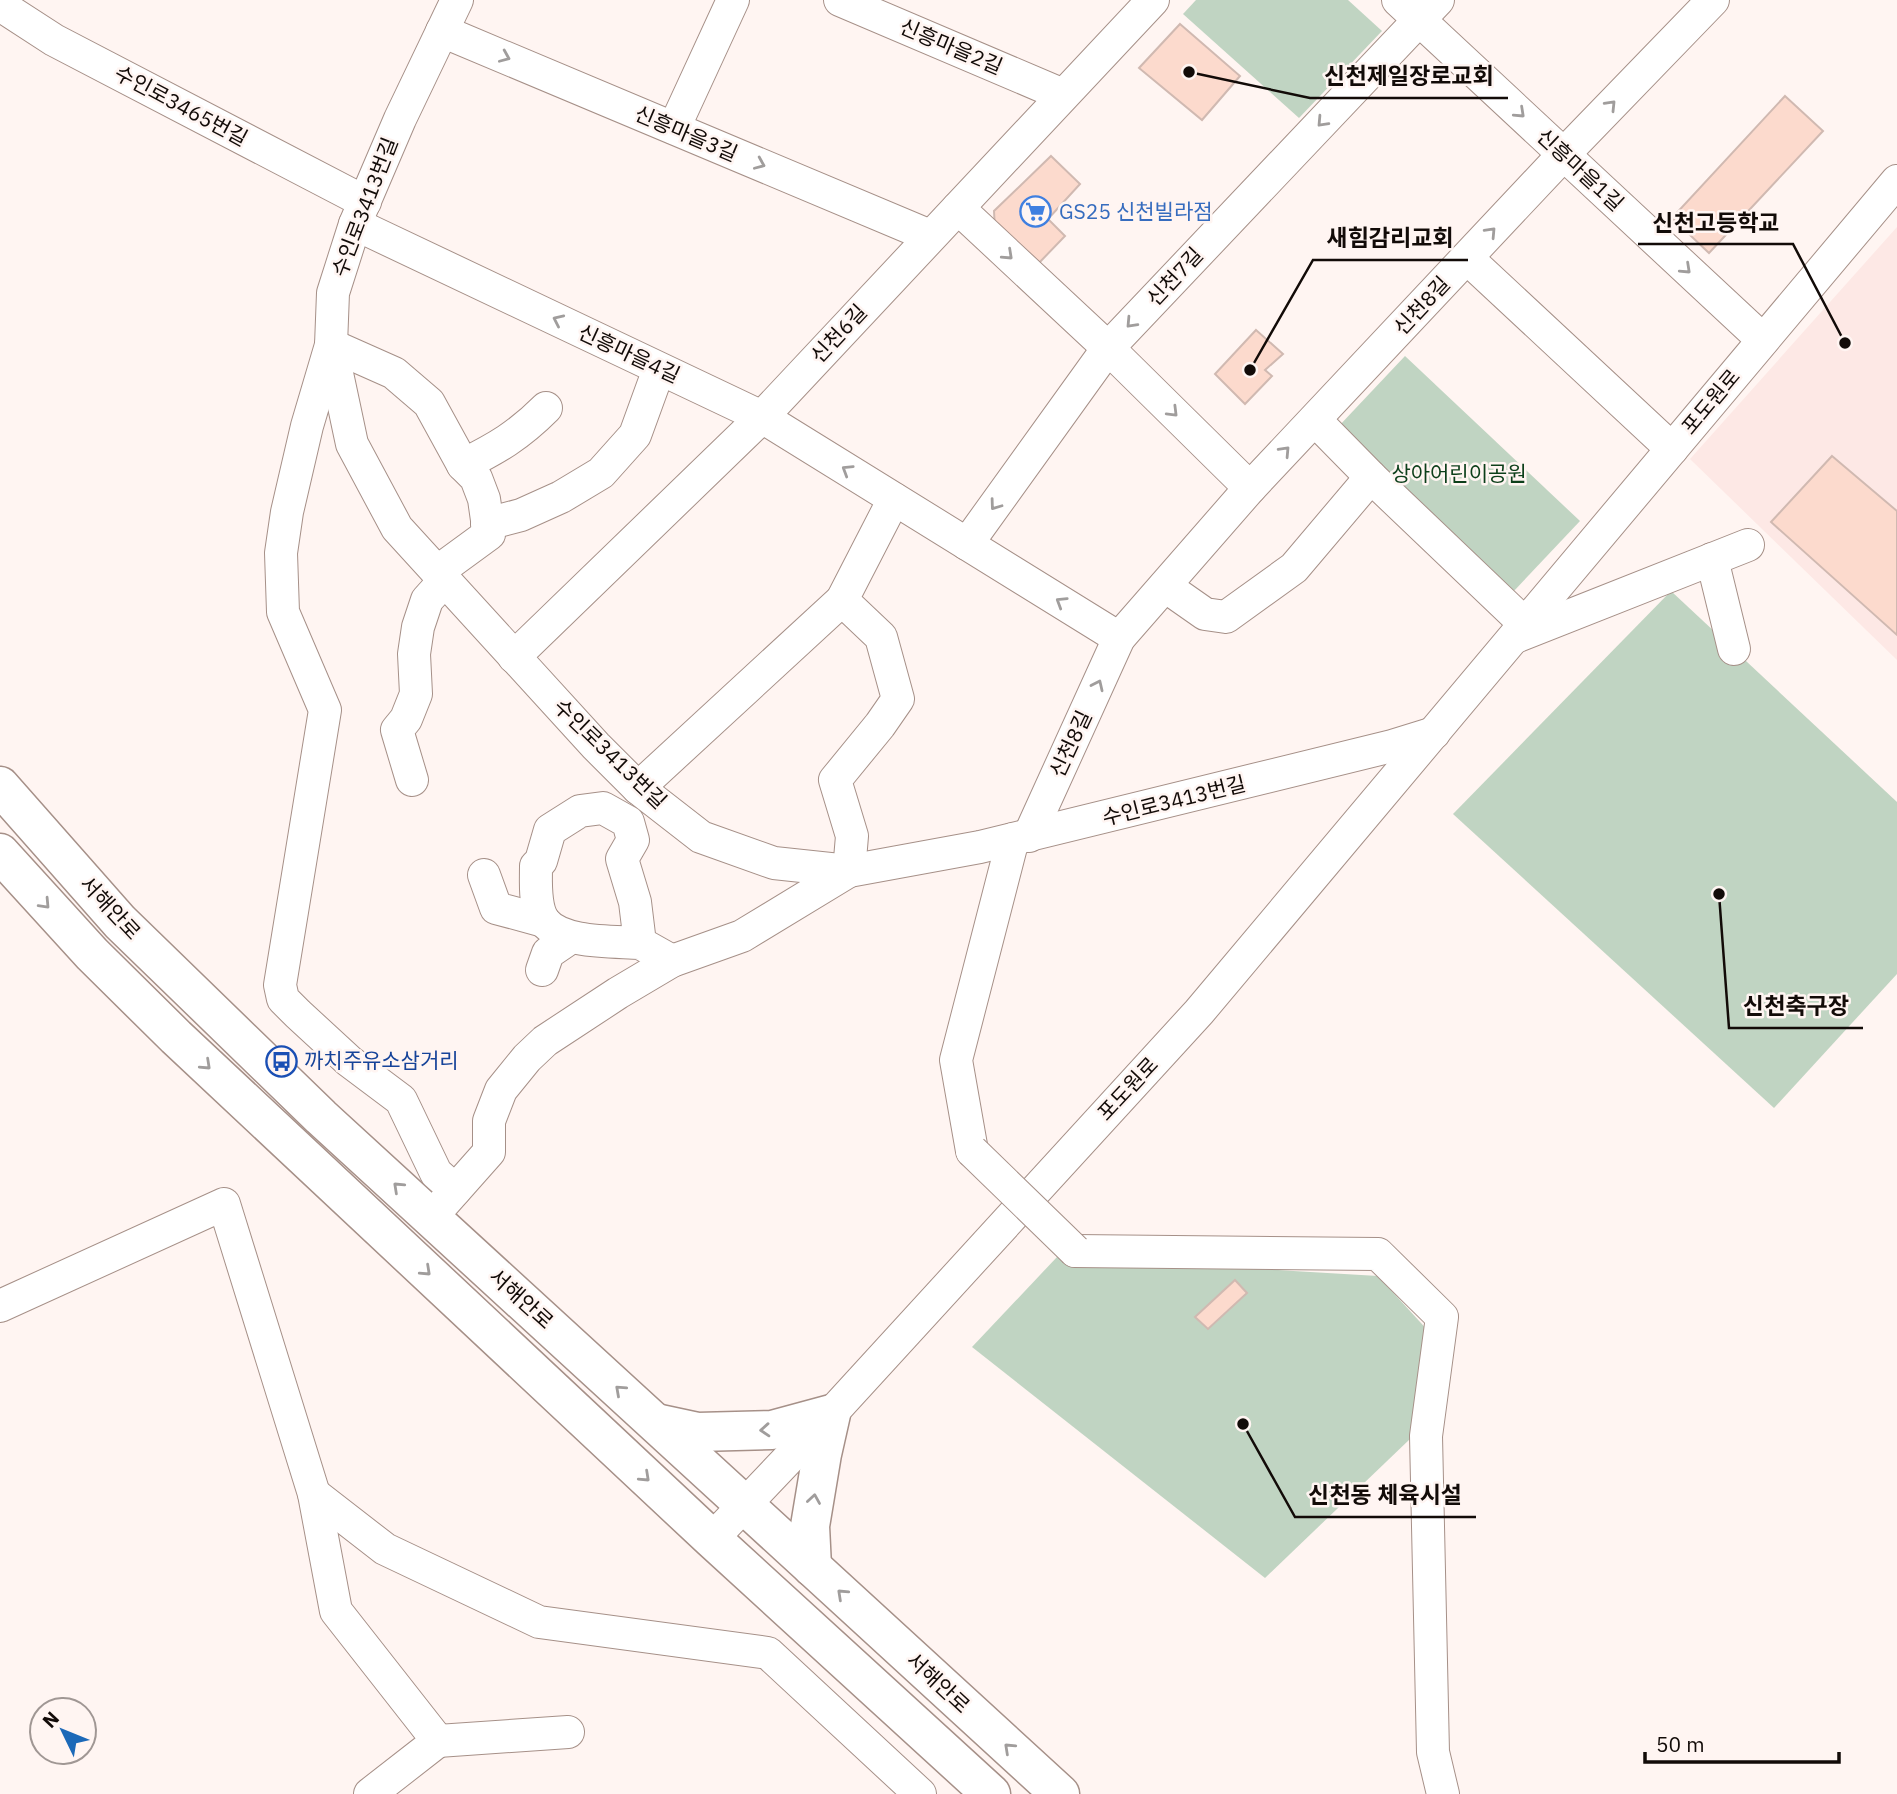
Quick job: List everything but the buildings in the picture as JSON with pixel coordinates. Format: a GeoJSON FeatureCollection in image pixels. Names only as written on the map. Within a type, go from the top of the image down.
{"type":"FeatureCollection","features":[{"type":"Feature","properties":{"kind":"main road","name":"서해안로"},"geometry":{"type":"LineString","coordinates":[[0,786],[120,922],[321,1117],[443,1204],[656,1423],[1060,1794]]}},
{"type":"Feature","properties":{"kind":"main road","name":"서해안로"},"geometry":{"type":"LineString","coordinates":[[0,853],[92,954],[176,1037],[712,1539],[991,1794]]}},
{"type":"Feature","properties":{"kind":"main road"},"geometry":{"type":"LineString","coordinates":[[656,1423],[698,1432],[772,1430],[831,1414],[810,1525],[812,1567]]}},
{"type":"Feature","properties":{"kind":"street","name":"수인로3413번길"},"geometry":{"type":"LineString","coordinates":[[457,0],[400,119],[360,213],[332,293],[331,345],[352,444],[397,528],[596,747],[638,788],[701,837],[774,863],[849,871],[1021,838],[1392,746],[1434,733]]}},
{"type":"Feature","properties":{"kind":"street"},"geometry":{"type":"LineString","coordinates":[[674,128],[733,0]]}},
{"type":"Feature","properties":{"kind":"street","name":"신흥마을2길"},"geometry":{"type":"LineString","coordinates":[[840,0],[895,10],[1062,95]]}},
{"type":"Feature","properties":{"kind":"street","name":"신천6길"},"geometry":{"type":"LineString","coordinates":[[514,657],[762,417],[1153,0]]}},
{"type":"Feature","properties":{"kind":"street","name":"신천8길"},"geometry":{"type":"LineString","coordinates":[[1443,1794],[1433,1752],[1426,1436],[1442,1317],[1378,1254],[1075,1251],[972,1151],[956,1059],[1021,838],[1119,638],[1250,488],[1713,0]]}},
{"type":"Feature","properties":{"kind":"street","name":"수인로3465번길"},"geometry":{"type":"LineString","coordinates":[[0,5],[54,40],[360,213]]}},
{"type":"Feature","properties":{"kind":"street","name":"신흥마을1길"},"geometry":{"type":"LineString","coordinates":[[1418,7],[1564,154],[1763,340]]}},
{"type":"Feature","properties":{"kind":"street","name":"신천7길"},"geometry":{"type":"LineString","coordinates":[[967,544],[1108,348],[1418,7]]}},
{"type":"Feature","properties":{"kind":"street","name":"신흥마을3길"},"geometry":{"type":"LineString","coordinates":[[442,31],[930,236]]}},
{"type":"Feature","properties":{"kind":"street","name":"포도원로"},"geometry":{"type":"LineString","coordinates":[[712,1539],[831,1414],[1199,1012],[1897,181]]}},
{"type":"Feature","properties":{"kind":"street"},"geometry":{"type":"LineString","coordinates":[[958,208],[1108,348],[1250,488]]}},
{"type":"Feature","properties":{"kind":"street","name":"신흥마을4길"},"geometry":{"type":"LineString","coordinates":[[360,213],[659,369],[762,417],[1119,638]]}},
{"type":"Feature","properties":{"kind":"street"},"geometry":{"type":"LineString","coordinates":[[1467,258],[1672,449]]}},
{"type":"Feature","properties":{"kind":"street"},"geometry":{"type":"LineString","coordinates":[[412,780],[397,730],[406,719],[416,694],[414,653],[418,627],[427,600],[441,576],[489,534],[484,499],[476,478],[463,465],[429,403],[394,373],[331,345],[307,426],[287,512],[281,553],[283,612],[325,710],[280,985],[283,999],[290,1007],[349,1061],[401,1100],[436,1173],[443,1204]]}},
{"type":"Feature","properties":{"kind":"street"},"geometry":{"type":"LineString","coordinates":[[487,524],[521,515],[561,497],[601,472],[635,435],[659,369]]}},
{"type":"Feature","properties":{"kind":"street"},"geometry":{"type":"LineString","coordinates":[[463,465],[523,431],[546,408]]}},
{"type":"Feature","properties":{"kind":"street"},"geometry":{"type":"LineString","coordinates":[[1315,420],[1520,631],[1748,545]]}},
{"type":"Feature","properties":{"kind":"street"},"geometry":{"type":"LineString","coordinates":[[1165,586],[1205,614],[1226,617],[1294,568],[1371,477]]}},
{"type":"Feature","properties":{"kind":"street"},"geometry":{"type":"LineString","coordinates":[[638,788],[842,600],[894,499]]}},
{"type":"Feature","properties":{"kind":"street"},"geometry":{"type":"LineString","coordinates":[[1712,559],[1734,649]]}},
{"type":"Feature","properties":{"kind":"street"},"geometry":{"type":"LineString","coordinates":[[443,1204],[489,1152],[489,1121],[501,1090],[545,1041],[672,961],[742,936],[849,871],[852,836],[835,780],[898,699],[881,637],[842,600]]}},
{"type":"Feature","properties":{"kind":"street"},"geometry":{"type":"LineString","coordinates":[[544,921],[537,903],[536,866],[541,861],[550,830],[580,811],[604,808],[628,822],[633,839],[622,859],[635,902],[640,943]]}},
{"type":"Feature","properties":{"kind":"street"},"geometry":{"type":"LineString","coordinates":[[484,875],[484,914],[544,921],[570,938],[640,943],[672,961]]}},
{"type":"Feature","properties":{"kind":"street"},"geometry":{"type":"LineString","coordinates":[[542,970],[548,953],[570,938]]}},
{"type":"Feature","properties":{"kind":"street"},"geometry":{"type":"LineString","coordinates":[[0,1306],[224,1205],[314,1494],[335,1611],[438,1741]]}},
{"type":"Feature","properties":{"kind":"street"},"geometry":{"type":"LineString","coordinates":[[314,1494],[385,1549],[539,1622],[768,1653],[920,1794]]}},
{"type":"Feature","properties":{"kind":"street"},"geometry":{"type":"LineString","coordinates":[[370,1794],[438,1741],[568,1732]]}},
{"type":"Feature","properties":{"kind":"shaded area"},"geometry":{"type":"Polygon","coordinates":[[[1897,227],[1897,660],[1690,459],[1897,227]]]}},
{"type":"Feature","properties":{"kind":"green space"},"geometry":{"type":"Polygon","coordinates":[[[1196,0],[1348,0],[1382,31],[1299,118],[1183,14],[1196,0]]]}},
{"type":"Feature","properties":{"kind":"green space","name":"상아어린이공원"},"geometry":{"type":"Polygon","coordinates":[[[1405,356],[1580,521],[1513,592],[1338,427],[1405,356]]]}},
{"type":"Feature","properties":{"kind":"green space"},"geometry":{"type":"Polygon","coordinates":[[[1671,591],[1897,802],[1897,974],[1774,1108],[1453,814],[1671,591]]]}},
{"type":"Feature","properties":{"kind":"green space"},"geometry":{"type":"Polygon","coordinates":[[[1057,1257],[1378,1276],[1431,1334],[1423,1410],[1410,1439],[1265,1578],[972,1347],[1057,1257]]]}},
{"type":"Feature","properties":{"kind":"place","name":"신천제일장로교회"},"geometry":{"type":"Point","coordinates":[1189,72]}},
{"type":"Feature","properties":{"kind":"place","name":"GS25 신천빌라점"},"geometry":{"type":"Point","coordinates":[1036,212]}},
{"type":"Feature","properties":{"kind":"place","name":"신천고등학교"},"geometry":{"type":"Point","coordinates":[1845,343]}},
{"type":"Feature","properties":{"kind":"place","name":"새힘감리교회"},"geometry":{"type":"Point","coordinates":[1250,370]}},
{"type":"Feature","properties":{"kind":"place","name":"신천축구장"},"geometry":{"type":"Point","coordinates":[1719,894]}},
{"type":"Feature","properties":{"kind":"place","name":"까치주유소삼거리"},"geometry":{"type":"Point","coordinates":[281,1061]}},
{"type":"Feature","properties":{"kind":"place","name":"신천동 체육시설"},"geometry":{"type":"Point","coordinates":[1243,1424]}}]}
